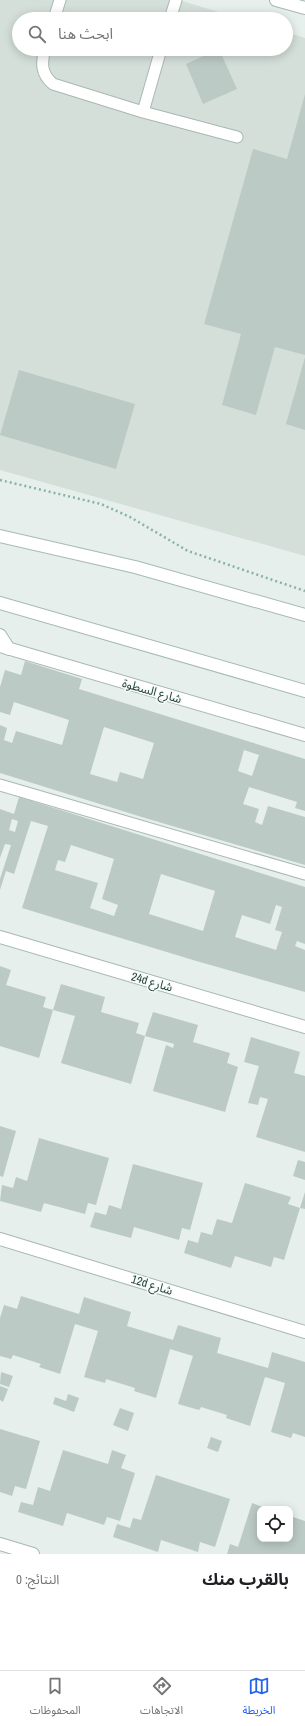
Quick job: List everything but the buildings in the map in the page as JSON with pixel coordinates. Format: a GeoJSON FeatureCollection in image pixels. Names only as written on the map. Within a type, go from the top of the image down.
{"type":"FeatureCollection","features":[{"type":"Feature","properties":{"kind":"street"},"geometry":{"type":"LineString","coordinates":[[276,0],[305,8]]}},
{"type":"Feature","properties":{"kind":"street"},"geometry":{"type":"LineString","coordinates":[[0,536],[135,567],[305,616]]}},
{"type":"Feature","properties":{"kind":"street"},"geometry":{"type":"LineString","coordinates":[[0,603],[305,692]]}},
{"type":"Feature","properties":{"kind":"street"},"geometry":{"type":"LineString","coordinates":[[0,635],[5,647]]}},
{"type":"Feature","properties":{"kind":"street","name":"شارع السطوة"},"geometry":{"type":"LineString","coordinates":[[5,647],[305,735]]}},
{"type":"Feature","properties":{"kind":"street","name":"24d شارع"},"geometry":{"type":"LineString","coordinates":[[0,937],[305,1027]]}},
{"type":"Feature","properties":{"kind":"street","name":"12d شارع"},"geometry":{"type":"LineString","coordinates":[[0,1239],[305,1332]]}},
{"type":"Feature","properties":{"kind":"street"},"geometry":{"type":"LineString","coordinates":[[0,1544],[33,1554]]}},
{"type":"Feature","properties":{"kind":"lane"},"geometry":{"type":"LineString","coordinates":[[56,12],[60,0]]}},
{"type":"Feature","properties":{"kind":"lane"},"geometry":{"type":"LineString","coordinates":[[172,12],[176,0]]}},
{"type":"Feature","properties":{"kind":"lane"},"geometry":{"type":"LineString","coordinates":[[43,56],[42,66],[46,76],[53,84],[143,112],[237,137]]}},
{"type":"Feature","properties":{"kind":"lane"},"geometry":{"type":"LineString","coordinates":[[143,112],[159,56]]}},
{"type":"Feature","properties":{"kind":"lane"},"geometry":{"type":"LineString","coordinates":[[0,785],[305,874]]}},
{"type":"Feature","properties":{"kind":"path"},"geometry":{"type":"LineString","coordinates":[[0,480],[102,504],[130,517],[188,551],[305,591]]}},
{"type":"Feature","properties":{"kind":"shaded area"},"geometry":{"type":"Polygon","coordinates":[[[0,0],[179,0],[219,12],[12,12],[12,56],[293,56],[293,34],[305,38],[305,556],[0,470],[0,0]]]}}]}
